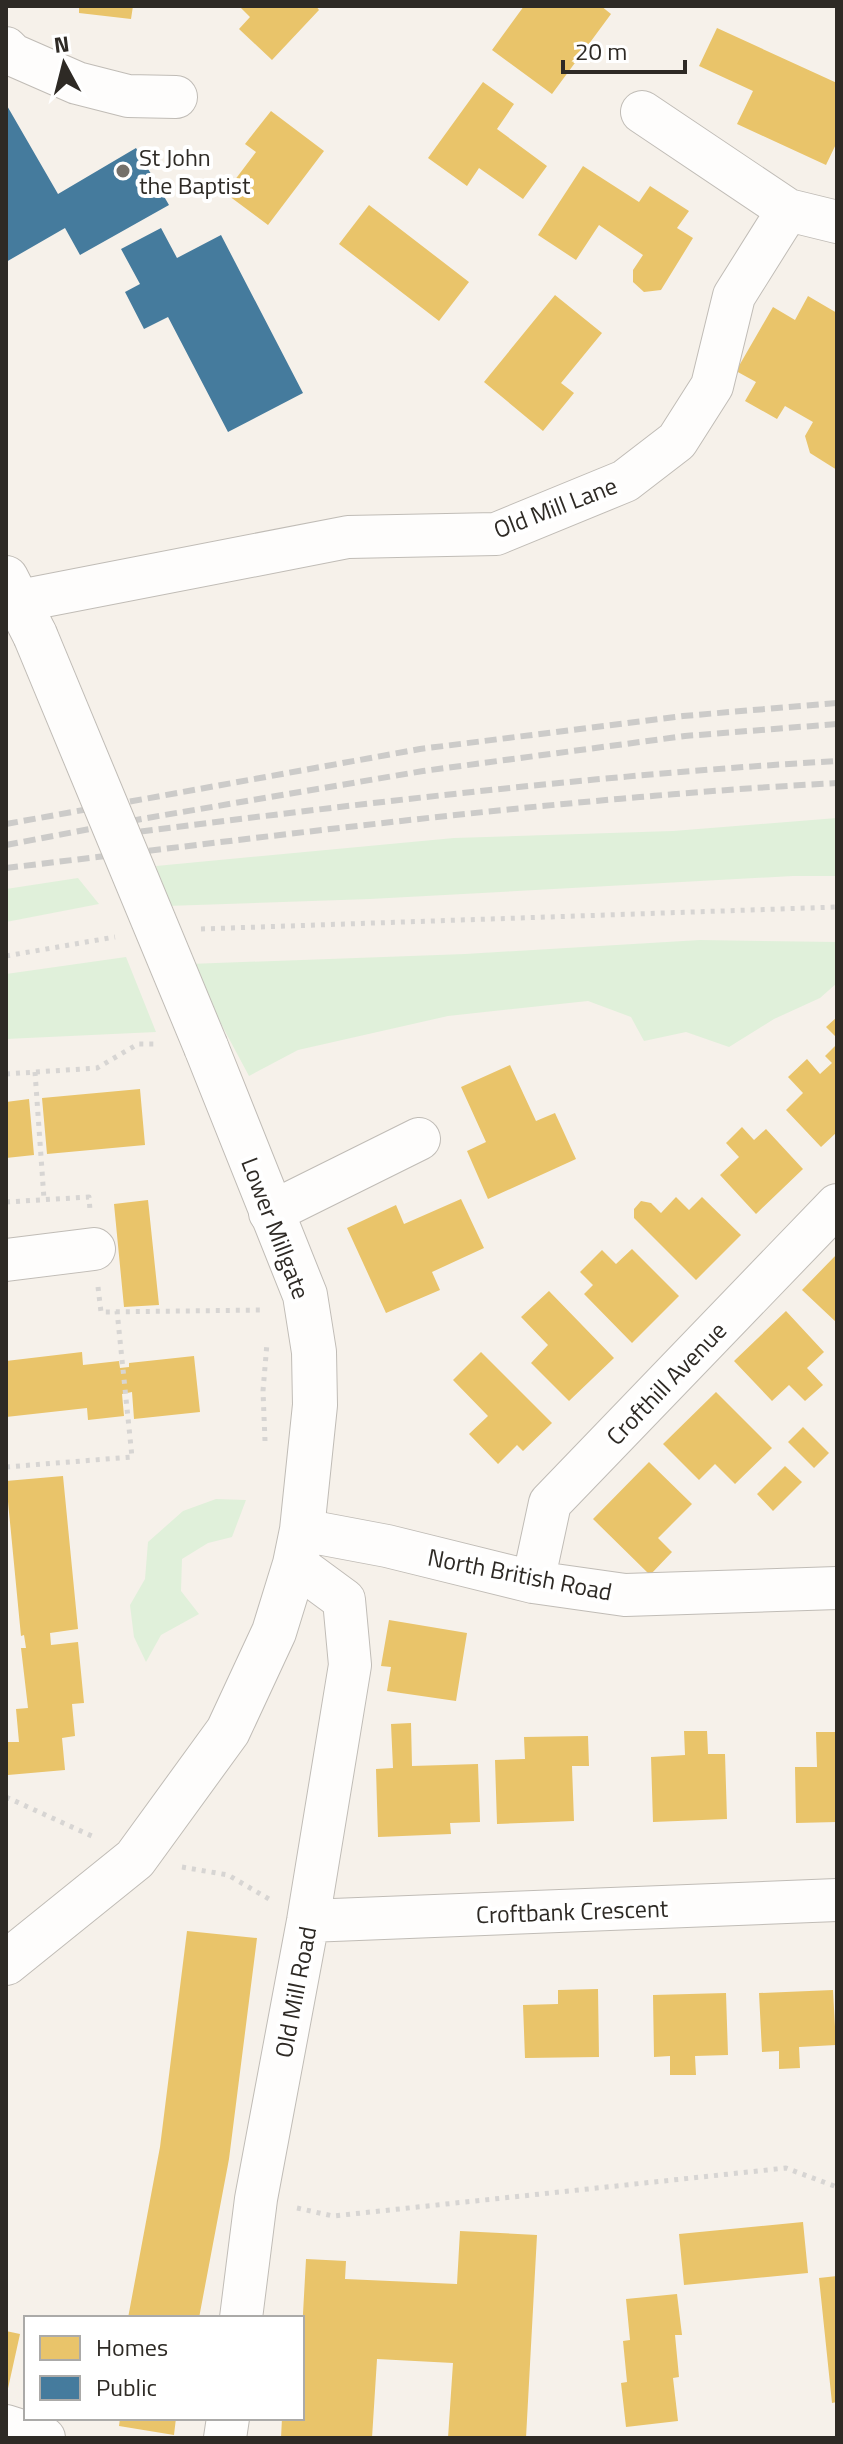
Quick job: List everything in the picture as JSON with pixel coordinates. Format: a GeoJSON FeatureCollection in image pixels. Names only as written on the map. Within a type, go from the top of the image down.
{"type":"FeatureCollection","features":[{"type":"Feature","properties":{"kind":"street"},"geometry":{"type":"LineString","coordinates":[[6,48],[13,55],[77,83],[128,96],[176,97]]}},
{"type":"Feature","properties":{"kind":"street"},"geometry":{"type":"LineString","coordinates":[[642,112],[788,210],[837,222]]}},
{"type":"Feature","properties":{"kind":"street","name":"Old Mill Lane"},"geometry":{"type":"LineString","coordinates":[[20,605],[348,537],[496,534],[625,481],[677,441],[712,386],[734,296],[788,210]]}},
{"type":"Feature","properties":{"kind":"street","name":"Lower Millgate"},"geometry":{"type":"LineString","coordinates":[[6,1963],[135,1859],[228,1731],[274,1632],[299,1547],[315,1405],[314,1352],[305,1295],[206,1047],[20,605]]}},
{"type":"Feature","properties":{"kind":"street"},"geometry":{"type":"LineString","coordinates":[[270,1213],[419,1139]]}},
{"type":"Feature","properties":{"kind":"street","name":"Crofthill Avenue"},"geometry":{"type":"LineString","coordinates":[[533,1582],[550,1503],[837,1205]]}},
{"type":"Feature","properties":{"kind":"street"},"geometry":{"type":"LineString","coordinates":[[6,1260],[94,1249]]}},
{"type":"Feature","properties":{"kind":"street","name":"North British Road"},"geometry":{"type":"LineString","coordinates":[[299,1547],[387,1546],[533,1582],[625,1595],[837,1588]]}},
{"type":"Feature","properties":{"kind":"street","name":"Old Mill Road"},"geometry":{"type":"LineString","coordinates":[[241,2316],[256,2199],[308,1921],[350,1665],[344,1600],[299,1547]]}},
{"type":"Feature","properties":{"kind":"street","name":"Croftbank Crescent"},"geometry":{"type":"LineString","coordinates":[[308,1921],[837,1900]]}},
{"type":"Feature","properties":{"kind":"street"},"geometry":{"type":"LineString","coordinates":[[6,2426],[44,2438]]}},
{"type":"Feature","properties":{"kind":"path"},"geometry":{"type":"LineString","coordinates":[[196,930],[837,907]]}},
{"type":"Feature","properties":{"kind":"path"},"geometry":{"type":"LineString","coordinates":[[6,956],[108,938]]}},
{"type":"Feature","properties":{"kind":"path"},"geometry":{"type":"LineString","coordinates":[[6,1074],[97,1068],[138,1044],[206,1047]]}},
{"type":"Feature","properties":{"kind":"path"},"geometry":{"type":"LineString","coordinates":[[35,1072],[44,1199]]}},
{"type":"Feature","properties":{"kind":"path"},"geometry":{"type":"LineString","coordinates":[[94,1249],[101,1312],[269,1309]]}},
{"type":"Feature","properties":{"kind":"path"},"geometry":{"type":"LineString","coordinates":[[6,1467],[132,1457],[117,1311]]}},
{"type":"Feature","properties":{"kind":"path"},"geometry":{"type":"LineString","coordinates":[[6,1797],[77,1828],[135,1859],[228,1875],[308,1921]]}},
{"type":"Feature","properties":{"kind":"path"},"geometry":{"type":"LineString","coordinates":[[256,2199],[333,2216],[786,2168],[837,2187]]}},
{"type":"Feature","properties":{"kind":"green space"},"geometry":{"type":"Polygon","coordinates":[[[837,818],[837,876],[167,906],[156,866],[454,838],[673,831],[837,818]]]}},
{"type":"Feature","properties":{"kind":"green space"},"geometry":{"type":"Polygon","coordinates":[[[78,878],[99,904],[6,922],[6,889],[78,878]]]}},
{"type":"Feature","properties":{"kind":"green space"},"geometry":{"type":"Polygon","coordinates":[[[700,940],[837,942],[837,983],[820,998],[774,1019],[729,1047],[686,1032],[644,1041],[631,1017],[588,1001],[448,1016],[298,1050],[249,1076],[189,964],[465,954],[700,940]]]}},
{"type":"Feature","properties":{"kind":"green space"},"geometry":{"type":"Polygon","coordinates":[[[126,957],[156,1032],[6,1039],[6,974],[126,957]]]}},
{"type":"Feature","properties":{"kind":"green space"},"geometry":{"type":"Polygon","coordinates":[[[216,1499],[246,1500],[232,1537],[208,1543],[182,1559],[181,1591],[199,1614],[161,1635],[146,1662],[134,1637],[130,1605],[145,1579],[148,1542],[183,1511],[216,1499]]]}},
{"type":"Feature","properties":{"kind":"building: Homes"},"geometry":{"type":"Polygon","coordinates":[[[79,6],[133,6],[131,19],[79,13],[79,6]]]}},
{"type":"Feature","properties":{"kind":"building: Homes"},"geometry":{"type":"Polygon","coordinates":[[[239,6],[316,6],[319,10],[272,60],[239,29],[250,17],[239,6]]]}},
{"type":"Feature","properties":{"kind":"building: Homes"},"geometry":{"type":"Polygon","coordinates":[[[524,6],[601,6],[611,14],[552,94],[492,50],[524,6]]]}},
{"type":"Feature","properties":{"kind":"building: Homes"},"geometry":{"type":"Polygon","coordinates":[[[717,28],[837,83],[837,142],[826,165],[737,124],[753,91],[699,66],[717,28]]]}},
{"type":"Feature","properties":{"kind":"building: Homes"},"geometry":{"type":"Polygon","coordinates":[[[483,82],[514,104],[497,129],[547,166],[523,199],[479,168],[467,186],[428,158],[483,82]]]}},
{"type":"Feature","properties":{"kind":"building: Homes"},"geometry":{"type":"Polygon","coordinates":[[[271,111],[324,151],[268,225],[225,193],[256,152],[245,144],[271,111]]]}},
{"type":"Feature","properties":{"kind":"building: Homes"},"geometry":{"type":"Polygon","coordinates":[[[583,166],[639,202],[650,186],[689,211],[677,228],[693,238],[661,290],[644,292],[633,282],[633,270],[643,255],[599,225],[576,260],[538,235],[583,166]]]}},
{"type":"Feature","properties":{"kind":"building: Homes"},"geometry":{"type":"Polygon","coordinates":[[[369,205],[469,282],[439,321],[339,244],[369,205]]]}},
{"type":"Feature","properties":{"kind":"building: Homes"},"geometry":{"type":"Polygon","coordinates":[[[555,295],[602,333],[561,383],[574,393],[543,431],[484,382],[555,295]]]}},
{"type":"Feature","properties":{"kind":"building: Homes"},"geometry":{"type":"Polygon","coordinates":[[[808,296],[837,313],[837,470],[810,453],[805,436],[813,422],[785,406],[777,419],[745,401],[756,382],[736,371],[773,307],[795,320],[808,296]]]}},
{"type":"Feature","properties":{"kind":"building: Homes"},"geometry":{"type":"Polygon","coordinates":[[[837,1017],[837,1038],[826,1027],[837,1017]]]}},
{"type":"Feature","properties":{"kind":"building: Homes"},"geometry":{"type":"Polygon","coordinates":[[[837,1044],[837,1132],[821,1147],[786,1110],[803,1093],[788,1077],[807,1059],[820,1074],[832,1063],[825,1056],[837,1044]]]}},
{"type":"Feature","properties":{"kind":"building: Homes"},"geometry":{"type":"Polygon","coordinates":[[[510,1065],[536,1121],[555,1113],[576,1159],[488,1199],[467,1151],[486,1142],[461,1087],[510,1065]]]}},
{"type":"Feature","properties":{"kind":"building: Homes"},"geometry":{"type":"Polygon","coordinates":[[[140,1089],[145,1145],[47,1154],[42,1098],[140,1089]]]}},
{"type":"Feature","properties":{"kind":"building: Homes"},"geometry":{"type":"Polygon","coordinates":[[[29,1099],[34,1155],[6,1158],[6,1102],[29,1099]]]}},
{"type":"Feature","properties":{"kind":"building: Homes"},"geometry":{"type":"Polygon","coordinates":[[[742,1127],[754,1140],[766,1129],[803,1169],[756,1214],[720,1175],[739,1157],[726,1143],[742,1127]]]}},
{"type":"Feature","properties":{"kind":"building: Homes"},"geometry":{"type":"Polygon","coordinates":[[[676,1197],[689,1210],[702,1197],[741,1235],[696,1280],[634,1218],[634,1209],[641,1201],[651,1203],[661,1213],[676,1197]]]}},
{"type":"Feature","properties":{"kind":"building: Homes"},"geometry":{"type":"Polygon","coordinates":[[[461,1199],[484,1248],[432,1272],[440,1290],[386,1313],[347,1228],[396,1205],[404,1224],[461,1199]]]}},
{"type":"Feature","properties":{"kind":"building: Homes"},"geometry":{"type":"Polygon","coordinates":[[[148,1200],[159,1305],[124,1307],[114,1204],[148,1200]]]}},
{"type":"Feature","properties":{"kind":"building: Homes"},"geometry":{"type":"Polygon","coordinates":[[[632,1249],[679,1296],[632,1343],[584,1294],[593,1285],[580,1272],[602,1250],[616,1264],[632,1249]]]}},
{"type":"Feature","properties":{"kind":"building: Homes"},"geometry":{"type":"Polygon","coordinates":[[[837,1254],[837,1323],[802,1290],[837,1254]]]}},
{"type":"Feature","properties":{"kind":"building: Homes"},"geometry":{"type":"Polygon","coordinates":[[[549,1291],[614,1358],[569,1401],[531,1363],[548,1345],[521,1317],[549,1291]]]}},
{"type":"Feature","properties":{"kind":"building: Homes"},"geometry":{"type":"Polygon","coordinates":[[[786,1311],[824,1352],[807,1368],[823,1385],[805,1401],[789,1385],[772,1401],[734,1361],[786,1311]]]}},
{"type":"Feature","properties":{"kind":"building: Homes"},"geometry":{"type":"Polygon","coordinates":[[[82,1352],[83,1365],[119,1361],[120,1368],[129,1367],[129,1363],[194,1356],[200,1412],[134,1419],[132,1392],[122,1394],[124,1416],[88,1420],[87,1408],[6,1417],[6,1361],[82,1352]]]}},
{"type":"Feature","properties":{"kind":"building: Homes"},"geometry":{"type":"Polygon","coordinates":[[[481,1352],[552,1423],[523,1451],[517,1445],[498,1464],[469,1434],[488,1416],[453,1380],[481,1352]]]}},
{"type":"Feature","properties":{"kind":"building: Homes"},"geometry":{"type":"Polygon","coordinates":[[[716,1392],[772,1448],[735,1484],[715,1464],[699,1480],[663,1444],[716,1392]]]}},
{"type":"Feature","properties":{"kind":"building: Homes"},"geometry":{"type":"Polygon","coordinates":[[[803,1427],[829,1453],[814,1468],[788,1442],[803,1427]]]}},
{"type":"Feature","properties":{"kind":"building: Homes"},"geometry":{"type":"Polygon","coordinates":[[[649,1462],[692,1504],[658,1538],[672,1552],[650,1575],[593,1519],[649,1462]]]}},
{"type":"Feature","properties":{"kind":"building: Homes"},"geometry":{"type":"Polygon","coordinates":[[[785,1466],[802,1482],[773,1511],[757,1494],[785,1466]]]}},
{"type":"Feature","properties":{"kind":"building: Homes"},"geometry":{"type":"Polygon","coordinates":[[[63,1476],[78,1629],[50,1633],[51,1645],[78,1642],[84,1703],[72,1704],[75,1736],[62,1738],[65,1770],[8,1775],[6,1742],[19,1742],[16,1709],[28,1708],[21,1648],[26,1648],[24,1635],[21,1636],[6,1481],[63,1476]]]}},
{"type":"Feature","properties":{"kind":"building: Homes"},"geometry":{"type":"Polygon","coordinates":[[[389,1620],[467,1633],[456,1701],[387,1691],[391,1667],[381,1666],[389,1620]]]}},
{"type":"Feature","properties":{"kind":"building: Homes"},"geometry":{"type":"Polygon","coordinates":[[[411,1723],[412,1766],[478,1764],[480,1822],[450,1823],[451,1834],[378,1837],[376,1769],[393,1768],[391,1724],[411,1723]]]}},
{"type":"Feature","properties":{"kind":"building: Homes"},"geometry":{"type":"Polygon","coordinates":[[[684,1731],[707,1731],[708,1754],[725,1754],[727,1819],[653,1822],[651,1757],[685,1755],[684,1731]]]}},
{"type":"Feature","properties":{"kind":"building: Homes"},"geometry":{"type":"Polygon","coordinates":[[[816,1732],[837,1732],[837,1822],[796,1823],[795,1767],[817,1767],[816,1732]]]}},
{"type":"Feature","properties":{"kind":"building: Homes"},"geometry":{"type":"Polygon","coordinates":[[[588,1736],[589,1766],[572,1766],[574,1821],[497,1824],[495,1760],[525,1759],[524,1737],[588,1736]]]}},
{"type":"Feature","properties":{"kind":"building: Homes"},"geometry":{"type":"Polygon","coordinates":[[[187,1931],[257,1938],[229,2159],[199,2316],[128,2316],[160,2147],[187,1931]]]}},
{"type":"Feature","properties":{"kind":"building: Homes"},"geometry":{"type":"Polygon","coordinates":[[[598,1989],[599,2057],[525,2058],[523,2005],[558,2004],[558,1990],[598,1989]]]}},
{"type":"Feature","properties":{"kind":"building: Homes"},"geometry":{"type":"Polygon","coordinates":[[[833,1990],[836,2045],[799,2047],[800,2068],[779,2069],[779,2051],[762,2052],[759,1993],[833,1990]]]}},
{"type":"Feature","properties":{"kind":"building: Homes"},"geometry":{"type":"Polygon","coordinates":[[[726,1993],[728,2055],[695,2056],[696,2075],[670,2075],[670,2056],[654,2057],[653,1995],[726,1993]]]}},
{"type":"Feature","properties":{"kind":"building: Homes"},"geometry":{"type":"Polygon","coordinates":[[[803,2222],[808,2273],[684,2285],[679,2234],[803,2222]]]}},
{"type":"Feature","properties":{"kind":"building: Homes"},"geometry":{"type":"Polygon","coordinates":[[[460,2231],[537,2235],[526,2438],[448,2438],[453,2363],[377,2359],[372,2438],[281,2438],[282,2420],[304,2420],[303,2316],[306,2259],[346,2261],[345,2279],[457,2284],[460,2231]]]}},
{"type":"Feature","properties":{"kind":"building: Homes"},"geometry":{"type":"Polygon","coordinates":[[[837,2276],[837,2402],[832,2403],[819,2278],[837,2276]]]}},
{"type":"Feature","properties":{"kind":"building: Homes"},"geometry":{"type":"Polygon","coordinates":[[[677,2294],[682,2335],[675,2335],[679,2377],[673,2378],[678,2421],[626,2427],[621,2383],[627,2382],[623,2341],[630,2340],[626,2299],[677,2294]]]}},
{"type":"Feature","properties":{"kind":"building: Homes"},"geometry":{"type":"Polygon","coordinates":[[[6,2331],[20,2334],[7,2393],[6,2393],[6,2331]]]}},
{"type":"Feature","properties":{"kind":"building: Homes"},"geometry":{"type":"Polygon","coordinates":[[[120,2420],[176,2420],[174,2435],[119,2426],[120,2420]]]}},
{"type":"Feature","properties":{"kind":"building: Public","name":"St John the Baptist"},"geometry":{"type":"Polygon","coordinates":[[[6,104],[58,194],[136,148],[169,205],[80,255],[65,228],[6,262],[6,104]]]}},
{"type":"Feature","properties":{"kind":"building: Public"},"geometry":{"type":"Polygon","coordinates":[[[161,228],[177,258],[221,235],[303,393],[228,432],[168,317],[144,329],[125,292],[140,284],[121,249],[161,228]]]}},
{"type":"Feature","properties":{"kind":"railway"},"geometry":{"type":"LineString","coordinates":[[6,824],[420,749],[683,716],[837,703]]}},
{"type":"Feature","properties":{"kind":"railway"},"geometry":{"type":"LineString","coordinates":[[6,845],[423,771],[685,736],[837,724]]}},
{"type":"Feature","properties":{"kind":"railway"},"geometry":{"type":"LineString","coordinates":[[105,836],[562,783],[837,761]]}},
{"type":"Feature","properties":{"kind":"railway"},"geometry":{"type":"LineString","coordinates":[[6,868],[525,808],[837,783]]}},
{"type":"Feature","properties":{"kind":"place","name":"St John the Baptist"},"geometry":{"type":"Point","coordinates":[123,171]}}]}
